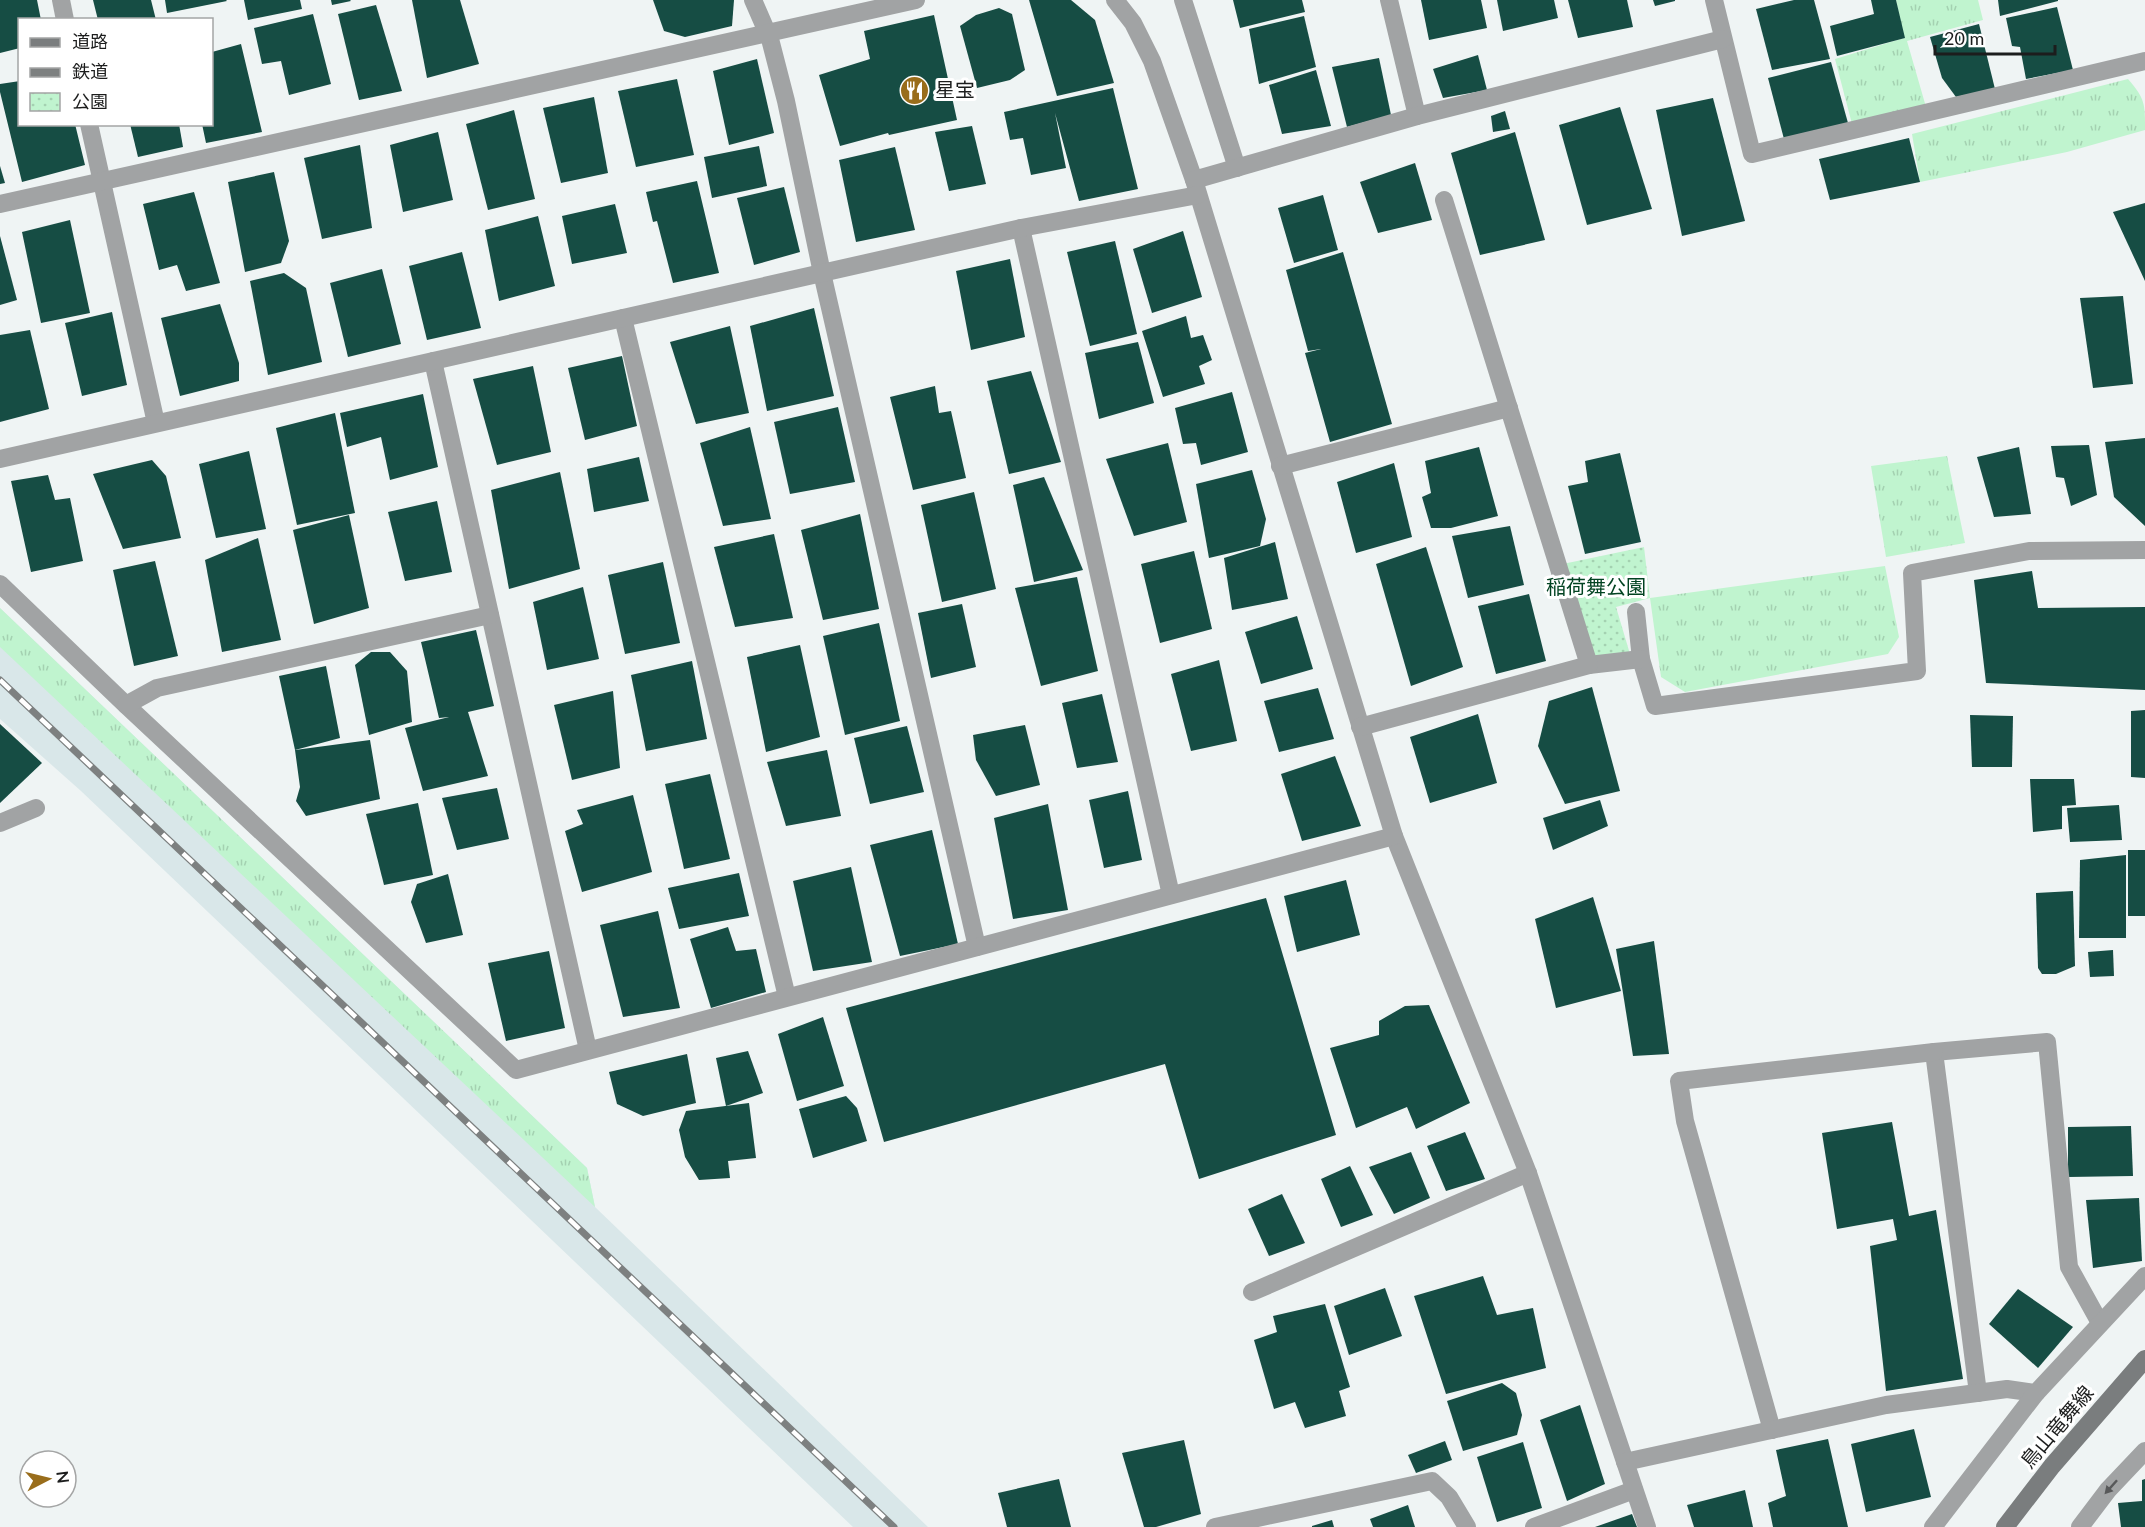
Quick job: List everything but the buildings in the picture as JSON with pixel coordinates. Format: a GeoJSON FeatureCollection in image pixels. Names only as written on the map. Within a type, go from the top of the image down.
{"type":"FeatureCollection","features":[{"type":"Feature","properties":{"kind":"main road","name":"鳥山竜舞線"},"geometry":{"type":"LineString","coordinates":[[2005,1527],[2052,1466],[2145,1359]]}},
{"type":"Feature","properties":{"kind":"street"},"geometry":{"type":"LineString","coordinates":[[61,0],[65,18]]}},
{"type":"Feature","properties":{"kind":"street"},"geometry":{"type":"LineString","coordinates":[[753,0],[767,33],[786,101],[822,273],[977,947]]}},
{"type":"Feature","properties":{"kind":"street"},"geometry":{"type":"LineString","coordinates":[[0,204],[916,0]]}},
{"type":"Feature","properties":{"kind":"street"},"geometry":{"type":"LineString","coordinates":[[1114,0],[1133,23],[1152,61],[1196,188],[1394,836],[1528,1173],[1647,1527]]}},
{"type":"Feature","properties":{"kind":"street"},"geometry":{"type":"LineString","coordinates":[[1183,0],[1237,168]]}},
{"type":"Feature","properties":{"kind":"street"},"geometry":{"type":"LineString","coordinates":[[1389,0],[1418,116]]}},
{"type":"Feature","properties":{"kind":"street"},"geometry":{"type":"LineString","coordinates":[[1715,0],[1752,154],[2143,65]]}},
{"type":"Feature","properties":{"kind":"street"},"geometry":{"type":"LineString","coordinates":[[0,459],[1196,188],[1237,168],[1418,116],[1723,39]]}},
{"type":"Feature","properties":{"kind":"street"},"geometry":{"type":"LineString","coordinates":[[89,126],[156,423]]}},
{"type":"Feature","properties":{"kind":"street"},"geometry":{"type":"LineString","coordinates":[[1444,200],[1589,664]]}},
{"type":"Feature","properties":{"kind":"street"},"geometry":{"type":"LineString","coordinates":[[1021,228],[1171,895]]}},
{"type":"Feature","properties":{"kind":"street"},"geometry":{"type":"LineString","coordinates":[[624,318],[787,997]]}},
{"type":"Feature","properties":{"kind":"street"},"geometry":{"type":"LineString","coordinates":[[433,361],[588,1050]]}},
{"type":"Feature","properties":{"kind":"street"},"geometry":{"type":"LineString","coordinates":[[1280,466],[1509,408]]}},
{"type":"Feature","properties":{"kind":"street"},"geometry":{"type":"LineString","coordinates":[[1636,612],[1641,659],[1655,706],[1917,671],[1912,573],[2030,550],[2145,550]]}},
{"type":"Feature","properties":{"kind":"street"},"geometry":{"type":"LineString","coordinates":[[0,584],[516,1071],[1394,836]]}},
{"type":"Feature","properties":{"kind":"street"},"geometry":{"type":"LineString","coordinates":[[126,705],[157,688],[490,615]]}},
{"type":"Feature","properties":{"kind":"street"},"geometry":{"type":"LineString","coordinates":[[1360,727],[1589,664],[1641,659]]}},
{"type":"Feature","properties":{"kind":"street"},"geometry":{"type":"LineString","coordinates":[[0,823],[36,808]]}},
{"type":"Feature","properties":{"kind":"street"},"geometry":{"type":"LineString","coordinates":[[1772,1430],[1685,1121],[1679,1081],[1934,1052],[2047,1042],[2069,1267],[2100,1323]]}},
{"type":"Feature","properties":{"kind":"street"},"geometry":{"type":"LineString","coordinates":[[1934,1052],[1978,1393]]}},
{"type":"Feature","properties":{"kind":"street"},"geometry":{"type":"LineString","coordinates":[[1252,1292],[1528,1173]]}},
{"type":"Feature","properties":{"kind":"street"},"geometry":{"type":"LineString","coordinates":[[1933,1527],[2036,1393],[2145,1276]]}},
{"type":"Feature","properties":{"kind":"street"},"geometry":{"type":"LineString","coordinates":[[1625,1462],[1886,1405],[2007,1389],[2036,1393]]}},
{"type":"Feature","properties":{"kind":"street"},"geometry":{"type":"LineString","coordinates":[[2080,1527],[2108,1490],[2145,1451]]}},
{"type":"Feature","properties":{"kind":"street"},"geometry":{"type":"LineString","coordinates":[[1215,1527],[1432,1481],[1449,1497],[1467,1527]]}},
{"type":"Feature","properties":{"kind":"street"},"geometry":{"type":"LineString","coordinates":[[1534,1527],[1634,1490]]}},
{"type":"Feature","properties":{"kind":"shaded area"},"geometry":{"type":"Polygon","coordinates":[[[0,608],[587,1168],[595,1207],[928,1527],[853,1527],[81,791],[0,719],[0,608]]]}},
{"type":"Feature","properties":{"kind":"green space"},"geometry":{"type":"Polygon","coordinates":[[[1896,0],[1978,0],[1983,20],[1907,41],[1926,107],[1852,124],[1835,59],[1904,38],[1896,0]]]}},
{"type":"Feature","properties":{"kind":"green space"},"geometry":{"type":"Polygon","coordinates":[[[2128,79],[2143,102],[2145,130],[2067,152],[1920,182],[1912,134],[2128,79]]]}},
{"type":"Feature","properties":{"kind":"green space"},"geometry":{"type":"Polygon","coordinates":[[[1947,456],[1965,543],[1886,557],[1871,466],[1947,456]]]}},
{"type":"Feature","properties":{"kind":"green space","name":"稲荷舞公園"},"geometry":{"type":"Polygon","coordinates":[[[1644,547],[1650,598],[1616,607],[1630,654],[1589,665],[1558,565],[1644,547]]]}},
{"type":"Feature","properties":{"kind":"green space"},"geometry":{"type":"Polygon","coordinates":[[[1885,566],[1899,637],[1888,654],[1685,692],[1661,677],[1650,598],[1885,566]]]}},
{"type":"Feature","properties":{"kind":"green space"},"geometry":{"type":"Polygon","coordinates":[[[0,608],[587,1168],[595,1207],[0,647],[0,608]]]}},
{"type":"Feature","properties":{"kind":"railway"},"geometry":{"type":"LineString","coordinates":[[0,680],[894,1527]]}},
{"type":"Feature","properties":{"kind":"place","name":"星宝"},"geometry":{"type":"Point","coordinates":[914,90]}}]}
